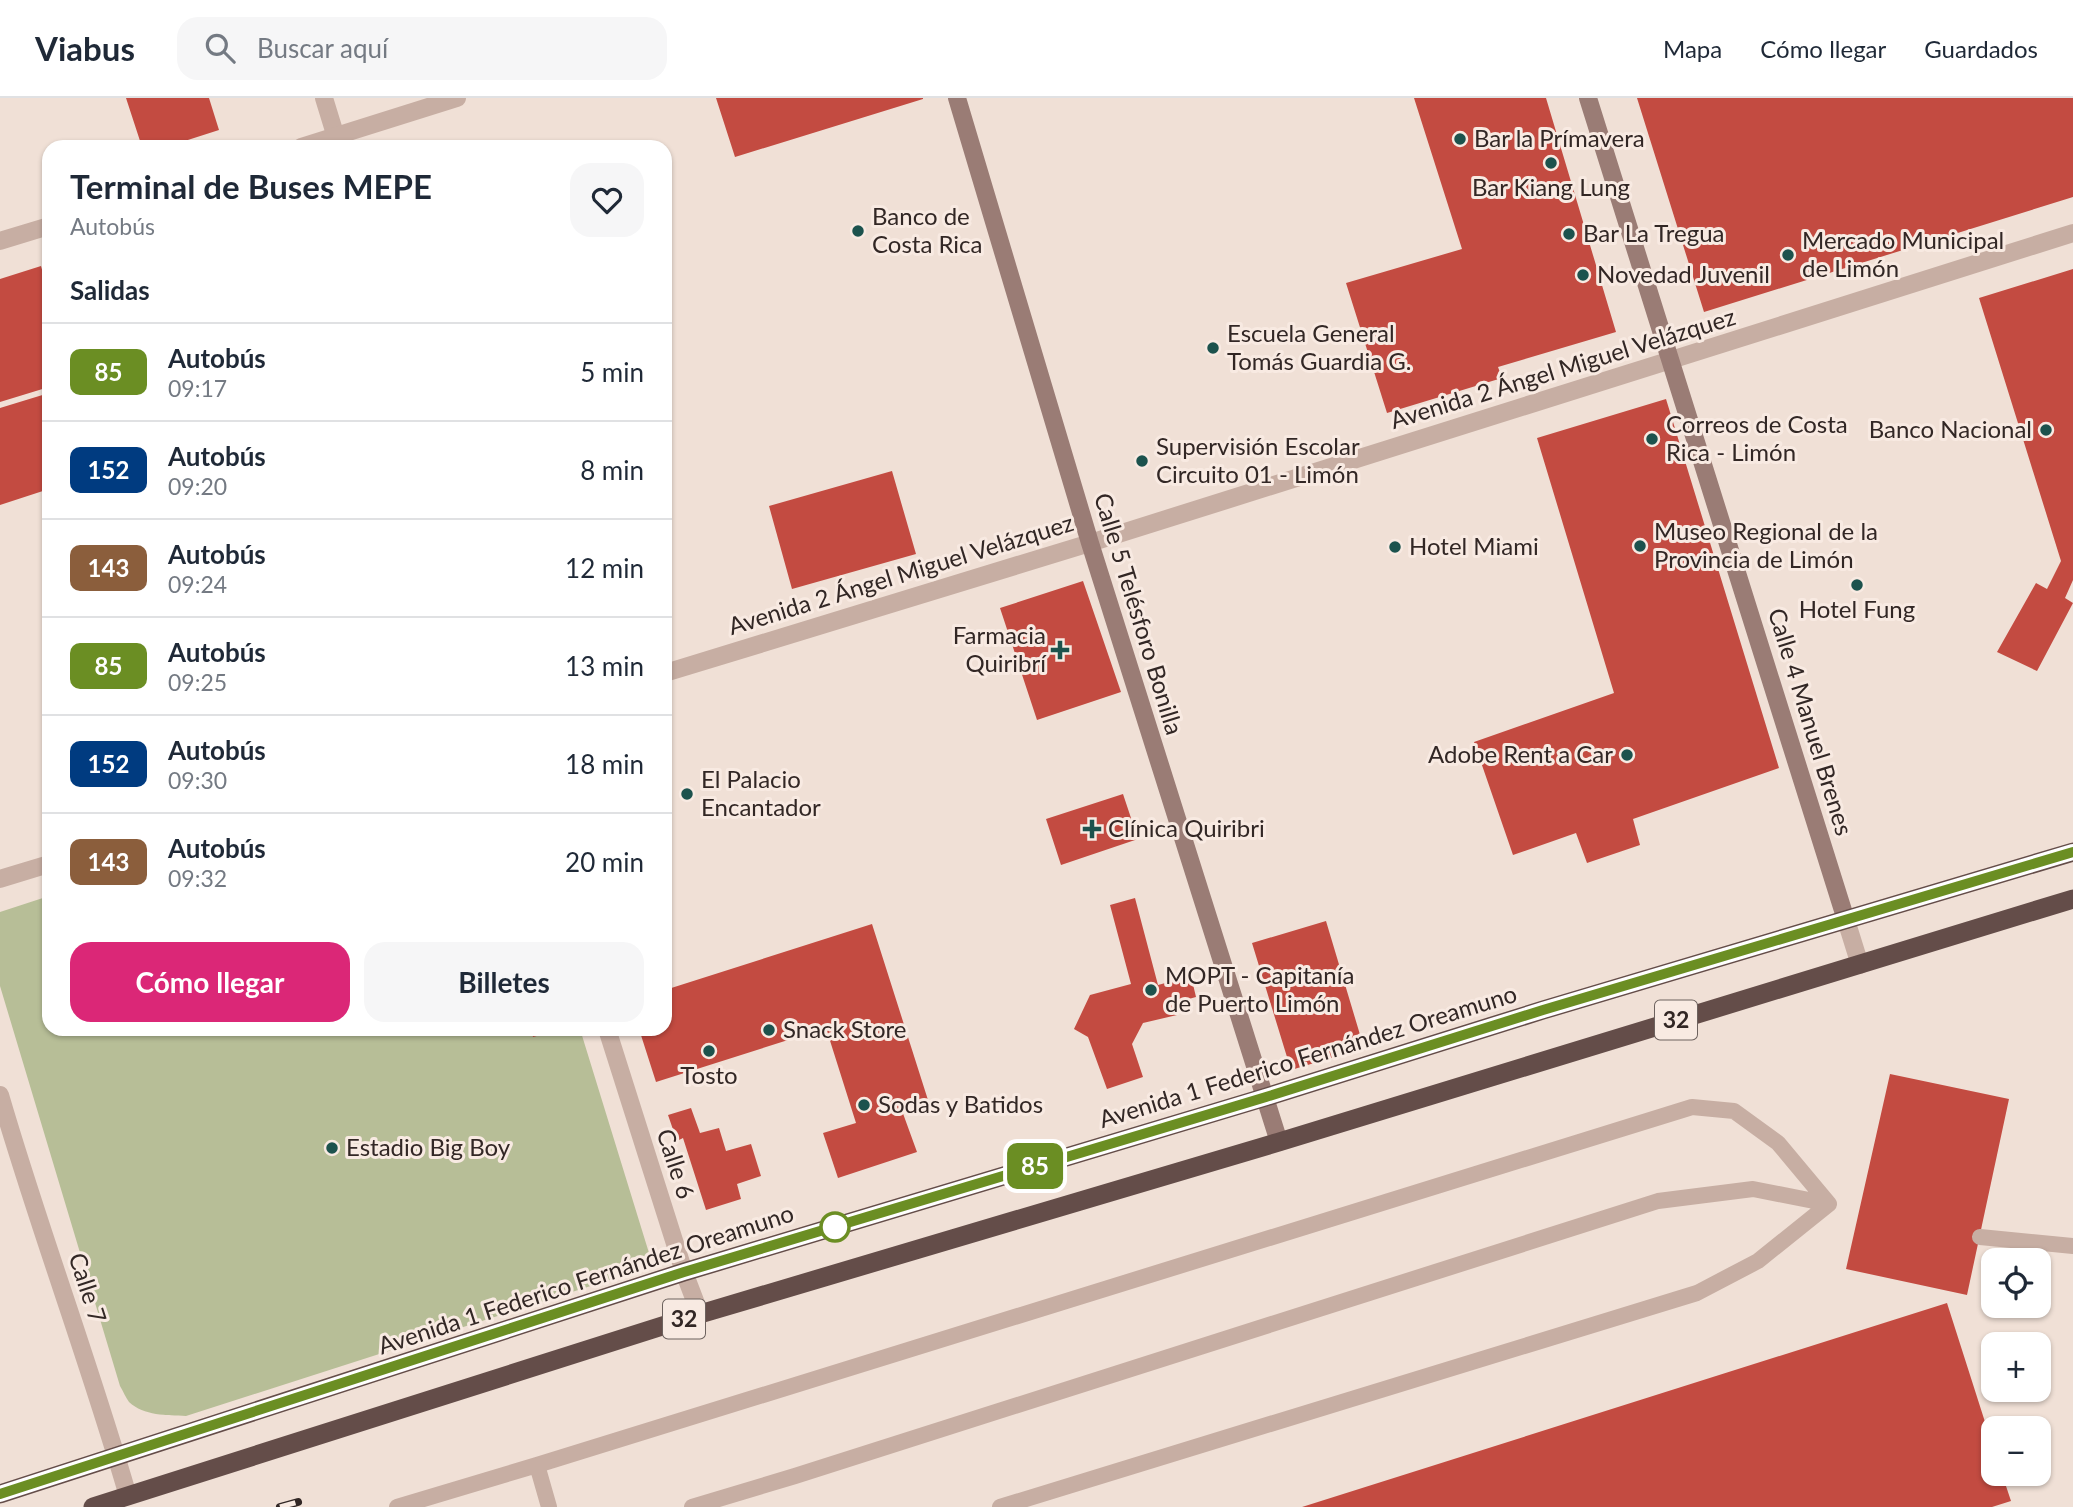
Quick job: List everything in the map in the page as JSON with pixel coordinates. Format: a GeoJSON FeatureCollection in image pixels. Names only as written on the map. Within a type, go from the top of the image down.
{"type":"FeatureCollection","features":[{"type":"Feature","properties":{"kind":"highway","name":"Avenida 1 Federico Fernández Oreamuno"},"geometry":{"type":"LineString","coordinates":[[0,1494],[684,1272],[1266,1097],[1543,1010],[2073,852]]}},
{"type":"Feature","properties":{"kind":"highway","name":"32"},"geometry":{"type":"LineString","coordinates":[[93,1507],[699,1314],[1279,1142],[2073,899]]}},
{"type":"Feature","properties":{"kind":"main road","name":"Calle 5 Telésforo Bonilla"},"geometry":{"type":"LineString","coordinates":[[957,98],[1090,543],[1279,1142]]}},
{"type":"Feature","properties":{"kind":"main road","name":"Calle 4 Manuel Brenes"},"geometry":{"type":"LineString","coordinates":[[1588,98],[1846,920]]}},
{"type":"Feature","properties":{"kind":"street"},"geometry":{"type":"LineString","coordinates":[[324,98],[336,140]]}},
{"type":"Feature","properties":{"kind":"street"},"geometry":{"type":"LineString","coordinates":[[342,140],[457,98]]}},
{"type":"Feature","properties":{"kind":"street"},"geometry":{"type":"LineString","coordinates":[[0,241],[42,228]]}},
{"type":"Feature","properties":{"kind":"street","name":"Avenida 2 Ángel Miguel Velázquez"},"geometry":{"type":"LineString","coordinates":[[672,671],[1090,543],[2073,233]]}},
{"type":"Feature","properties":{"kind":"street"},"geometry":{"type":"LineString","coordinates":[[0,879],[42,866]]}},
{"type":"Feature","properties":{"kind":"street"},"geometry":{"type":"LineString","coordinates":[[1846,920],[1860,965]]}},
{"type":"Feature","properties":{"kind":"street","name":"Calle 6"},"geometry":{"type":"LineString","coordinates":[[609,1036],[699,1314]]}},
{"type":"Feature","properties":{"kind":"street","name":"Calle 7"},"geometry":{"type":"LineString","coordinates":[[0,1094],[19,1161],[128,1496]]}},
{"type":"Feature","properties":{"kind":"lane"},"geometry":{"type":"LineString","coordinates":[[397,1507],[1692,1107],[1734,1111],[1778,1143],[1829,1204]]}},
{"type":"Feature","properties":{"kind":"lane"},"geometry":{"type":"LineString","coordinates":[[692,1507],[1658,1201],[1753,1189],[1829,1204]]}},
{"type":"Feature","properties":{"kind":"lane"},"geometry":{"type":"LineString","coordinates":[[1000,1507],[1697,1293],[1758,1261],[1829,1204]]}},
{"type":"Feature","properties":{"kind":"lane"},"geometry":{"type":"LineString","coordinates":[[1980,1237],[2073,1246]]}},
{"type":"Feature","properties":{"kind":"lane"},"geometry":{"type":"LineString","coordinates":[[537,1465],[549,1507]]}},
{"type":"Feature","properties":{"kind":"green space","name":"Estadio Big Boy"},"geometry":{"type":"Polygon","coordinates":[[[42,898],[42,1036],[582,1036],[653,1266],[186,1416],[156,1414],[135,1407],[120,1386],[0,986],[0,912],[42,898]]]}},
{"type":"Feature","properties":{"kind":"building"},"geometry":{"type":"Polygon","coordinates":[[[126,98],[209,98],[219,130],[188,140],[140,140],[126,98]]]}},
{"type":"Feature","properties":{"kind":"building"},"geometry":{"type":"Polygon","coordinates":[[[716,98],[923,98],[923,99],[735,157],[716,98]]]}},
{"type":"Feature","properties":{"kind":"building"},"geometry":{"type":"Polygon","coordinates":[[[1414,98],[1546,98],[1616,332],[1498,367],[1502,378],[1387,413],[1346,283],[1462,249],[1414,98]]]}},
{"type":"Feature","properties":{"kind":"building","name":"Mercado Municipal de Limón"},"geometry":{"type":"Polygon","coordinates":[[[1637,98],[2073,98],[2073,197],[1704,312],[1637,98]]]}},
{"type":"Feature","properties":{"kind":"building"},"geometry":{"type":"Polygon","coordinates":[[[41,266],[42,270],[42,389],[0,402],[0,279],[41,266]]]}},
{"type":"Feature","properties":{"kind":"building","name":"Banco Nacional"},"geometry":{"type":"Polygon","coordinates":[[[2073,269],[2073,580],[2065,598],[2073,603],[2037,671],[1997,652],[2036,583],[2047,589],[2061,561],[1979,298],[2073,269]]]}},
{"type":"Feature","properties":{"kind":"building"},"geometry":{"type":"Polygon","coordinates":[[[42,395],[42,491],[0,505],[0,408],[42,395]]]}},
{"type":"Feature","properties":{"kind":"building"},"geometry":{"type":"Polygon","coordinates":[[[1666,399],[1779,768],[1633,819],[1640,845],[1587,863],[1576,833],[1513,855],[1474,742],[1614,693],[1537,438],[1666,399]]]}},
{"type":"Feature","properties":{"kind":"building"},"geometry":{"type":"Polygon","coordinates":[[[892,471],[916,554],[792,589],[769,506],[892,471]]]}},
{"type":"Feature","properties":{"kind":"building","name":"Farmacia Quiribrí"},"geometry":{"type":"Polygon","coordinates":[[[1083,581],[1121,692],[1037,720],[1000,608],[1083,581]]]}},
{"type":"Feature","properties":{"kind":"building","name":"Clínica Quiribri"},"geometry":{"type":"Polygon","coordinates":[[[1123,794],[1138,839],[1061,865],[1046,819],[1123,794]]]}},
{"type":"Feature","properties":{"kind":"building","name":"MOPT - Capitanía de Puerto Limón"},"geometry":{"type":"Polygon","coordinates":[[[1135,898],[1158,985],[1191,976],[1196,997],[1174,1003],[1177,1015],[1143,1023],[1132,1044],[1143,1077],[1107,1089],[1088,1037],[1074,1029],[1090,995],[1131,984],[1110,905],[1135,898]]]}},
{"type":"Feature","properties":{"kind":"building"},"geometry":{"type":"Polygon","coordinates":[[[1326,921],[1364,1048],[1291,1070],[1252,943],[1326,921]]]}},
{"type":"Feature","properties":{"kind":"building"},"geometry":{"type":"Polygon","coordinates":[[[872,924],[928,1100],[901,1108],[917,1152],[838,1178],[823,1133],[856,1123],[826,1028],[656,1082],[641,1036],[672,1036],[672,988],[872,924]]]}},
{"type":"Feature","properties":{"kind":"building"},"geometry":{"type":"Polygon","coordinates":[[[1890,1074],[2009,1099],[1967,1295],[1846,1269],[1890,1074]]]}},
{"type":"Feature","properties":{"kind":"building"},"geometry":{"type":"Polygon","coordinates":[[[691,1108],[700,1133],[719,1128],[726,1151],[751,1144],[761,1176],[737,1184],[741,1199],[706,1210],[683,1138],[677,1141],[668,1115],[691,1108]]]}},
{"type":"Feature","properties":{"kind":"building"},"geometry":{"type":"Polygon","coordinates":[[[1947,1303],[1983,1416],[1981,1486],[2006,1486],[2011,1501],[1992,1507],[1302,1507],[1947,1303]]]}},
{"type":"Feature","properties":{"kind":"railway"},"geometry":{"type":"LineString","coordinates":[[280,1507],[298,1502]]}},
{"type":"Feature","properties":{"kind":"bus line","name":"85"},"geometry":{"type":"LineString","coordinates":[[0,1494],[684,1272],[1266,1097],[1543,1010],[2073,852]]}},
{"type":"Feature","properties":{"kind":"place","name":"Bar la Prímavera"},"geometry":{"type":"Point","coordinates":[1460,139]}},
{"type":"Feature","properties":{"kind":"place","name":"Bar Kiang Lung"},"geometry":{"type":"Point","coordinates":[1551,163]}},
{"type":"Feature","properties":{"kind":"place","name":"Banco de Costa Rica"},"geometry":{"type":"Point","coordinates":[858,231]}},
{"type":"Feature","properties":{"kind":"place","name":"Bar La Tregua"},"geometry":{"type":"Point","coordinates":[1569,234]}},
{"type":"Feature","properties":{"kind":"place","name":"Mercado Municipal de Limón"},"geometry":{"type":"Point","coordinates":[1788,255]}},
{"type":"Feature","properties":{"kind":"place","name":"Novedad Juvenil"},"geometry":{"type":"Point","coordinates":[1583,275]}},
{"type":"Feature","properties":{"kind":"place","name":"Escuela General Tomás Guardia G."},"geometry":{"type":"Point","coordinates":[1213,348]}},
{"type":"Feature","properties":{"kind":"place","name":"Banco Nacional"},"geometry":{"type":"Point","coordinates":[2046,430]}},
{"type":"Feature","properties":{"kind":"place","name":"Correos de Costa Rica - Limón"},"geometry":{"type":"Point","coordinates":[1652,439]}},
{"type":"Feature","properties":{"kind":"place","name":"Supervisión Escolar Circuito 01 - Limón"},"geometry":{"type":"Point","coordinates":[1142,461]}},
{"type":"Feature","properties":{"kind":"place","name":"Museo Regional de la Provincia de Limón"},"geometry":{"type":"Point","coordinates":[1640,546]}},
{"type":"Feature","properties":{"kind":"place","name":"Hotel Miami"},"geometry":{"type":"Point","coordinates":[1395,547]}},
{"type":"Feature","properties":{"kind":"place","name":"Hotel Fung"},"geometry":{"type":"Point","coordinates":[1857,585]}},
{"type":"Feature","properties":{"kind":"place","name":"Farmacia Quiribrí"},"geometry":{"type":"Point","coordinates":[1060,650]}},
{"type":"Feature","properties":{"kind":"place","name":"Adobe Rent a Car"},"geometry":{"type":"Point","coordinates":[1627,755]}},
{"type":"Feature","properties":{"kind":"place","name":"El Palacio Encantador"},"geometry":{"type":"Point","coordinates":[687,794]}},
{"type":"Feature","properties":{"kind":"place","name":"Clínica Quiribri"},"geometry":{"type":"Point","coordinates":[1092,829]}},
{"type":"Feature","properties":{"kind":"place","name":"MOPT - Capitanía de Puerto Limón"},"geometry":{"type":"Point","coordinates":[1151,990]}},
{"type":"Feature","properties":{"kind":"place","name":"Snack Store"},"geometry":{"type":"Point","coordinates":[769,1030]}},
{"type":"Feature","properties":{"kind":"place","name":"Tosto"},"geometry":{"type":"Point","coordinates":[709,1051]}},
{"type":"Feature","properties":{"kind":"place","name":"Sodas y Batidos"},"geometry":{"type":"Point","coordinates":[864,1105]}},
{"type":"Feature","properties":{"kind":"place","name":"Estadio Big Boy"},"geometry":{"type":"Point","coordinates":[332,1148]}}]}
